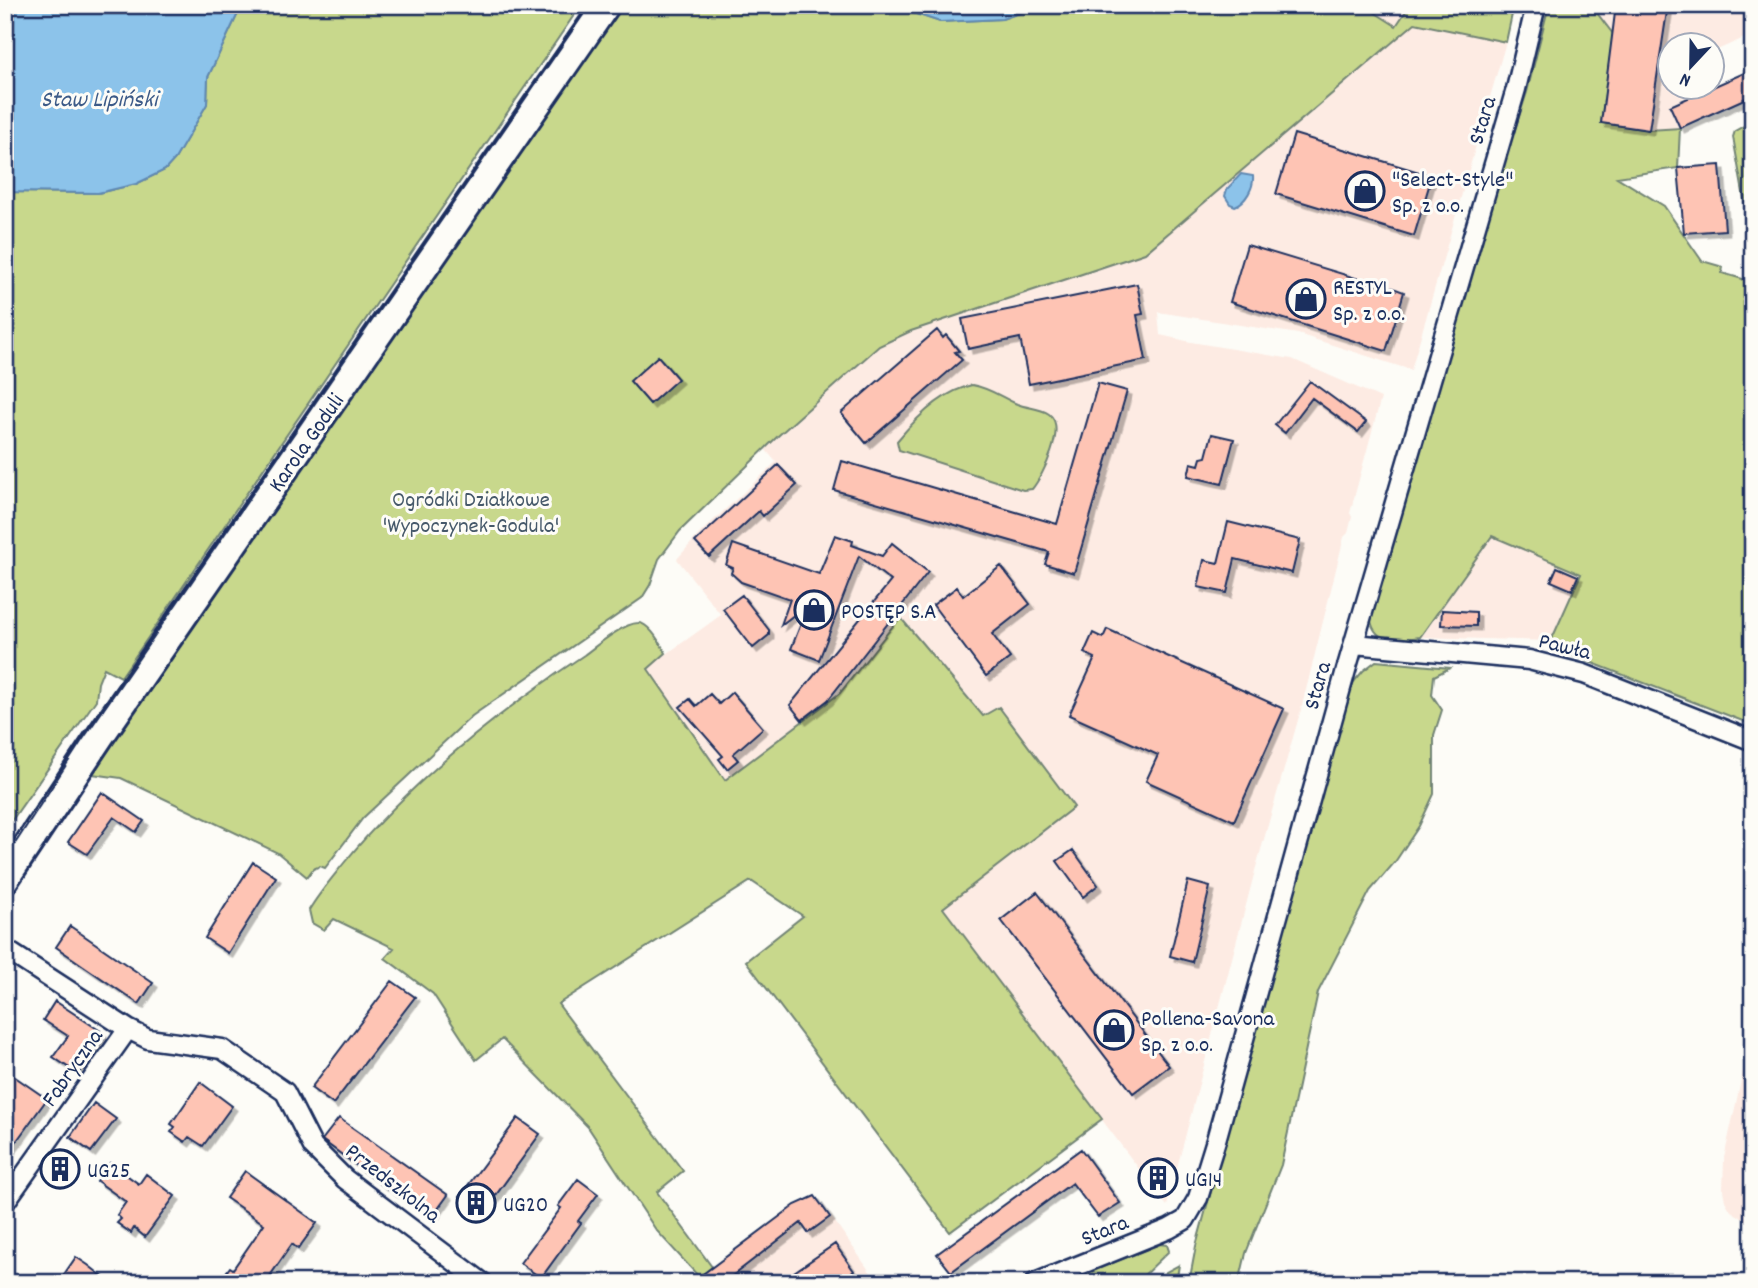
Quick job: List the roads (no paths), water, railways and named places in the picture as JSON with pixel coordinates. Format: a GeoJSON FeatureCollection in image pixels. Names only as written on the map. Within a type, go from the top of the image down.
{"type":"FeatureCollection","features":[{"type":"Feature","properties":{"kind":"main road","name":"Karola Goduli"},"geometry":{"type":"LineString","coordinates":[[5,879],[101,735],[606,5]]}},
{"type":"Feature","properties":{"kind":"street","name":"Stara"},"geometry":{"type":"LineString","coordinates":[[1035,1283],[1169,1229],[1185,1220],[1198,1198],[1354,644],[1516,89],[1536,5]]}},
{"type":"Feature","properties":{"kind":"street","name":"Pawła"},"geometry":{"type":"LineString","coordinates":[[1354,644],[1540,662],[1584,674],[1753,741]]}},
{"type":"Feature","properties":{"kind":"street","name":"Przedszkolna"},"geometry":{"type":"LineString","coordinates":[[5,949],[128,1030],[148,1039],[222,1049],[285,1092],[313,1147],[339,1173],[482,1283]]}},
{"type":"Feature","properties":{"kind":"street","name":"Fabryczna"},"geometry":{"type":"LineString","coordinates":[[5,1202],[128,1030]]}},
{"type":"Feature","properties":{"kind":"water","name":"Staw Lipiński"},"geometry":{"type":"Polygon","coordinates":[[[5,5],[242,5],[208,77],[207,104],[175,159],[165,170],[136,184],[98,193],[5,192],[5,5]]]}},
{"type":"Feature","properties":{"kind":"water"},"geometry":{"type":"Polygon","coordinates":[[[889,5],[1043,5],[1002,19],[940,22],[889,5]]]}},
{"type":"Feature","properties":{"kind":"water"},"geometry":{"type":"Polygon","coordinates":[[[1241,174],[1253,176],[1252,185],[1246,198],[1235,206],[1230,204],[1225,196],[1227,189],[1241,174]]]}},
{"type":"Feature","properties":{"kind":"tram line"},"geometry":{"type":"LineString","coordinates":[[5,859],[81,742],[590,5]]}},
{"type":"Feature","properties":{"kind":"place","name":"\"Select-Style\" Sp. z o.o."},"geometry":{"type":"Point","coordinates":[1365,191]}},
{"type":"Feature","properties":{"kind":"place","name":"RESTYL Sp. z o.o."},"geometry":{"type":"Point","coordinates":[1306,299]}},
{"type":"Feature","properties":{"kind":"place","name":"POSTĘP S.A"},"geometry":{"type":"Point","coordinates":[814,610]}},
{"type":"Feature","properties":{"kind":"place","name":"Pollena-Savona Sp. z o.o."},"geometry":{"type":"Point","coordinates":[1114,1030]}},
{"type":"Feature","properties":{"kind":"place","name":"UG25"},"geometry":{"type":"Point","coordinates":[60,1169]}},
{"type":"Feature","properties":{"kind":"place","name":"UG14"},"geometry":{"type":"Point","coordinates":[1158,1178]}},
{"type":"Feature","properties":{"kind":"place","name":"UG20"},"geometry":{"type":"Point","coordinates":[476,1203]}},
{"type":"Feature","properties":{"kind":"park label","name":"Ogródki Działkowe 'Wypoczynek-Godula'"},"geometry":{"type":"Point","coordinates":[471,511]}}]}
